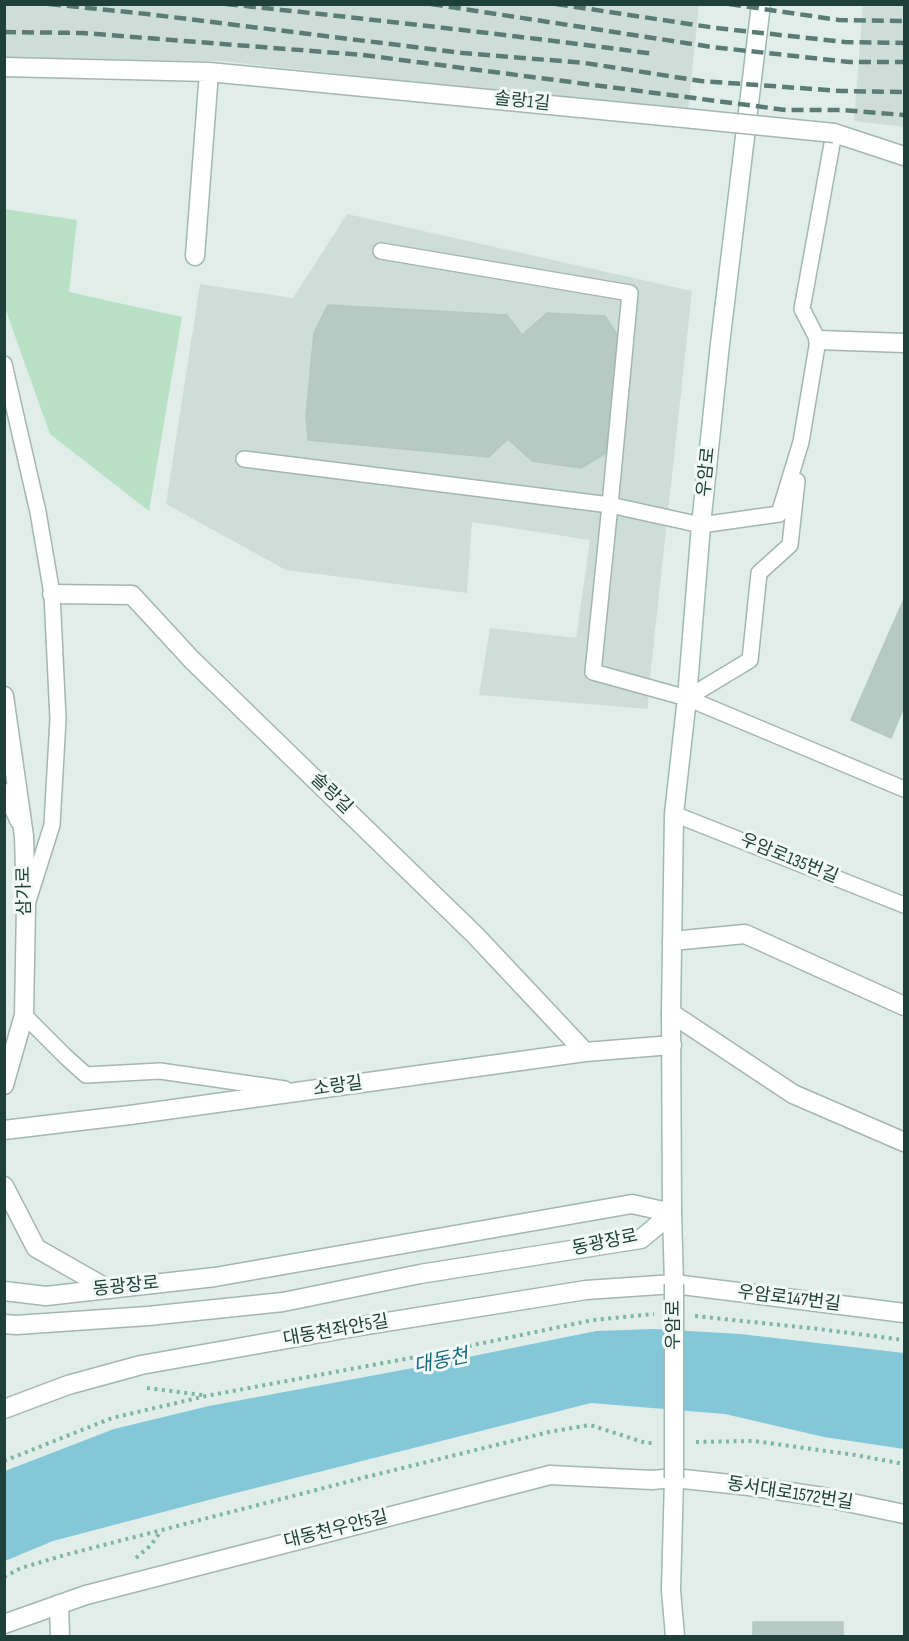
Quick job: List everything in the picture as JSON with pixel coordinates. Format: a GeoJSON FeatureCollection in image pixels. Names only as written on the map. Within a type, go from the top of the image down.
{"type":"FeatureCollection","features":[{"type":"Feature","properties":{"kind":"street","name":"우암로"},"geometry":{"type":"LineString","coordinates":[[675,1636],[671,1590],[674,1478],[671,1012],[674,814],[719,356],[761,4]]}},
{"type":"Feature","properties":{"kind":"street","name":"솔랑1길"},"geometry":{"type":"LineString","coordinates":[[4,68],[209,72],[694,119],[834,133],[904,156]]}},
{"type":"Feature","properties":{"kind":"street"},"geometry":{"type":"LineString","coordinates":[[195,256],[209,72]]}},
{"type":"Feature","properties":{"kind":"street"},"geometry":{"type":"LineString","coordinates":[[818,340],[904,343]]}},
{"type":"Feature","properties":{"kind":"street","name":"솔랑길"},"geometry":{"type":"LineString","coordinates":[[52,594],[132,595],[192,660],[476,936],[585,1052]]}},
{"type":"Feature","properties":{"kind":"street","name":"삼가로"},"geometry":{"type":"LineString","coordinates":[[4,696],[24,836],[26,906],[24,1014],[4,1085]]}},
{"type":"Feature","properties":{"kind":"street"},"geometry":{"type":"LineString","coordinates":[[672,941],[746,934],[904,1006]]}},
{"type":"Feature","properties":{"kind":"street"},"geometry":{"type":"LineString","coordinates":[[671,1012],[793,1094],[904,1142]]}},
{"type":"Feature","properties":{"kind":"street","name":"소랑길"},"geometry":{"type":"LineString","coordinates":[[4,1130],[130,1115],[585,1052],[672,1045]]}},
{"type":"Feature","properties":{"kind":"street"},"geometry":{"type":"LineString","coordinates":[[4,1186],[36,1248],[108,1289]]}},
{"type":"Feature","properties":{"kind":"street","name":"동광장로"},"geometry":{"type":"LineString","coordinates":[[4,1291],[46,1296],[215,1277],[632,1204],[672,1213]]}},
{"type":"Feature","properties":{"kind":"street","name":"동광장로"},"geometry":{"type":"LineString","coordinates":[[4,1324],[148,1316],[283,1302],[420,1274],[641,1239],[672,1213]]}},
{"type":"Feature","properties":{"kind":"street","name":"우암로147번길"},"geometry":{"type":"LineString","coordinates":[[674,1284],[904,1313]]}},
{"type":"Feature","properties":{"kind":"street","name":"대동천좌안5길"},"geometry":{"type":"LineString","coordinates":[[4,1409],[68,1385],[141,1365],[355,1327],[586,1290],[674,1284]]}},
{"type":"Feature","properties":{"kind":"street","name":"대동천우안5길"},"geometry":{"type":"LineString","coordinates":[[4,1624],[86,1594],[550,1475],[652,1480],[674,1478]]}},
{"type":"Feature","properties":{"kind":"street","name":"동서대로1572번길"},"geometry":{"type":"LineString","coordinates":[[674,1478],[823,1497],[904,1514]]}},
{"type":"Feature","properties":{"kind":"street"},"geometry":{"type":"LineString","coordinates":[[59,1604],[60,1636]]}},
{"type":"Feature","properties":{"kind":"lane"},"geometry":{"type":"LineString","coordinates":[[687,698],[750,660],[759,573],[790,545],[801,442],[818,340],[802,309],[834,133]]}},
{"type":"Feature","properties":{"kind":"lane"},"geometry":{"type":"LineString","coordinates":[[381,252],[630,293],[593,672],[687,698],[904,789]]}},
{"type":"Feature","properties":{"kind":"lane"},"geometry":{"type":"LineString","coordinates":[[4,364],[38,512],[52,594],[58,719],[52,825],[26,906]]}},
{"type":"Feature","properties":{"kind":"lane"},"geometry":{"type":"LineString","coordinates":[[244,459],[610,505],[701,525],[779,514],[801,442]]}},
{"type":"Feature","properties":{"kind":"lane"},"geometry":{"type":"LineString","coordinates":[[4,791],[24,836]]}},
{"type":"Feature","properties":{"kind":"lane","name":"우암로135번길"},"geometry":{"type":"LineString","coordinates":[[674,814],[904,905]]}},
{"type":"Feature","properties":{"kind":"lane"},"geometry":{"type":"LineString","coordinates":[[24,1014],[86,1075],[160,1071],[303,1091]]}},
{"type":"Feature","properties":{"kind":"path"},"geometry":{"type":"LineString","coordinates":[[4,1461],[112,1418],[206,1396],[421,1356],[593,1320],[664,1314]]}},
{"type":"Feature","properties":{"kind":"path"},"geometry":{"type":"LineString","coordinates":[[685,1316],[904,1340]]}},
{"type":"Feature","properties":{"kind":"shaded area"},"geometry":{"type":"Polygon","coordinates":[[[5,5],[699,5],[688,111],[220,61],[5,58],[5,5]]]}},
{"type":"Feature","properties":{"kind":"shaded area"},"geometry":{"type":"Polygon","coordinates":[[[863,5],[904,5],[904,127],[854,121],[863,5]]]}},
{"type":"Feature","properties":{"kind":"shaded area"},"geometry":{"type":"Polygon","coordinates":[[[347,214],[692,291],[648,709],[479,695],[490,628],[576,638],[590,540],[472,522],[467,593],[286,570],[166,504],[200,284],[293,298],[347,214]]]}},
{"type":"Feature","properties":{"kind":"green space"},"geometry":{"type":"Polygon","coordinates":[[[4,209],[77,220],[69,292],[182,317],[149,511],[50,434],[5,308],[4,209]]]}},
{"type":"Feature","properties":{"kind":"water"},"geometry":{"type":"Polygon","coordinates":[[[655,1329],[740,1334],[904,1353],[904,1449],[824,1437],[725,1414],[591,1403],[53,1541],[5,1561],[5,1471],[114,1429],[209,1406],[596,1331],[655,1329]]]}},
{"type":"Feature","properties":{"kind":"building"},"geometry":{"type":"Polygon","coordinates":[[[328,305],[507,315],[522,335],[547,313],[605,316],[621,341],[606,453],[581,468],[532,461],[508,439],[489,457],[308,440],[306,416],[314,333],[328,305]]]}},
{"type":"Feature","properties":{"kind":"building"},"geometry":{"type":"Polygon","coordinates":[[[904,599],[904,707],[891,738],[851,720],[904,599]]]}},
{"type":"Feature","properties":{"kind":"building"},"geometry":{"type":"Polygon","coordinates":[[[753,1622],[843,1622],[843,1636],[753,1636],[753,1622]]]}},
{"type":"Feature","properties":{"kind":"railway"},"geometry":{"type":"LineString","coordinates":[[49,4],[463,53],[585,63],[701,81],[841,91],[904,92]]}},
{"type":"Feature","properties":{"kind":"railway"},"geometry":{"type":"LineString","coordinates":[[226,4],[655,54]]}},
{"type":"Feature","properties":{"kind":"railway"},"geometry":{"type":"LineString","coordinates":[[431,4],[712,47],[849,62],[904,62]]}},
{"type":"Feature","properties":{"kind":"railway"},"geometry":{"type":"LineString","coordinates":[[556,4],[716,28],[845,42],[904,43]]}},
{"type":"Feature","properties":{"kind":"railway"},"geometry":{"type":"LineString","coordinates":[[729,4],[839,20],[904,21]]}},
{"type":"Feature","properties":{"kind":"railway"},"geometry":{"type":"LineString","coordinates":[[4,32],[83,33],[363,55],[786,110],[843,110],[904,115]]}},
{"type":"Feature","properties":{"kind":"water label","name":"대동천"},"geometry":{"type":"Point","coordinates":[441,1362]}}]}
